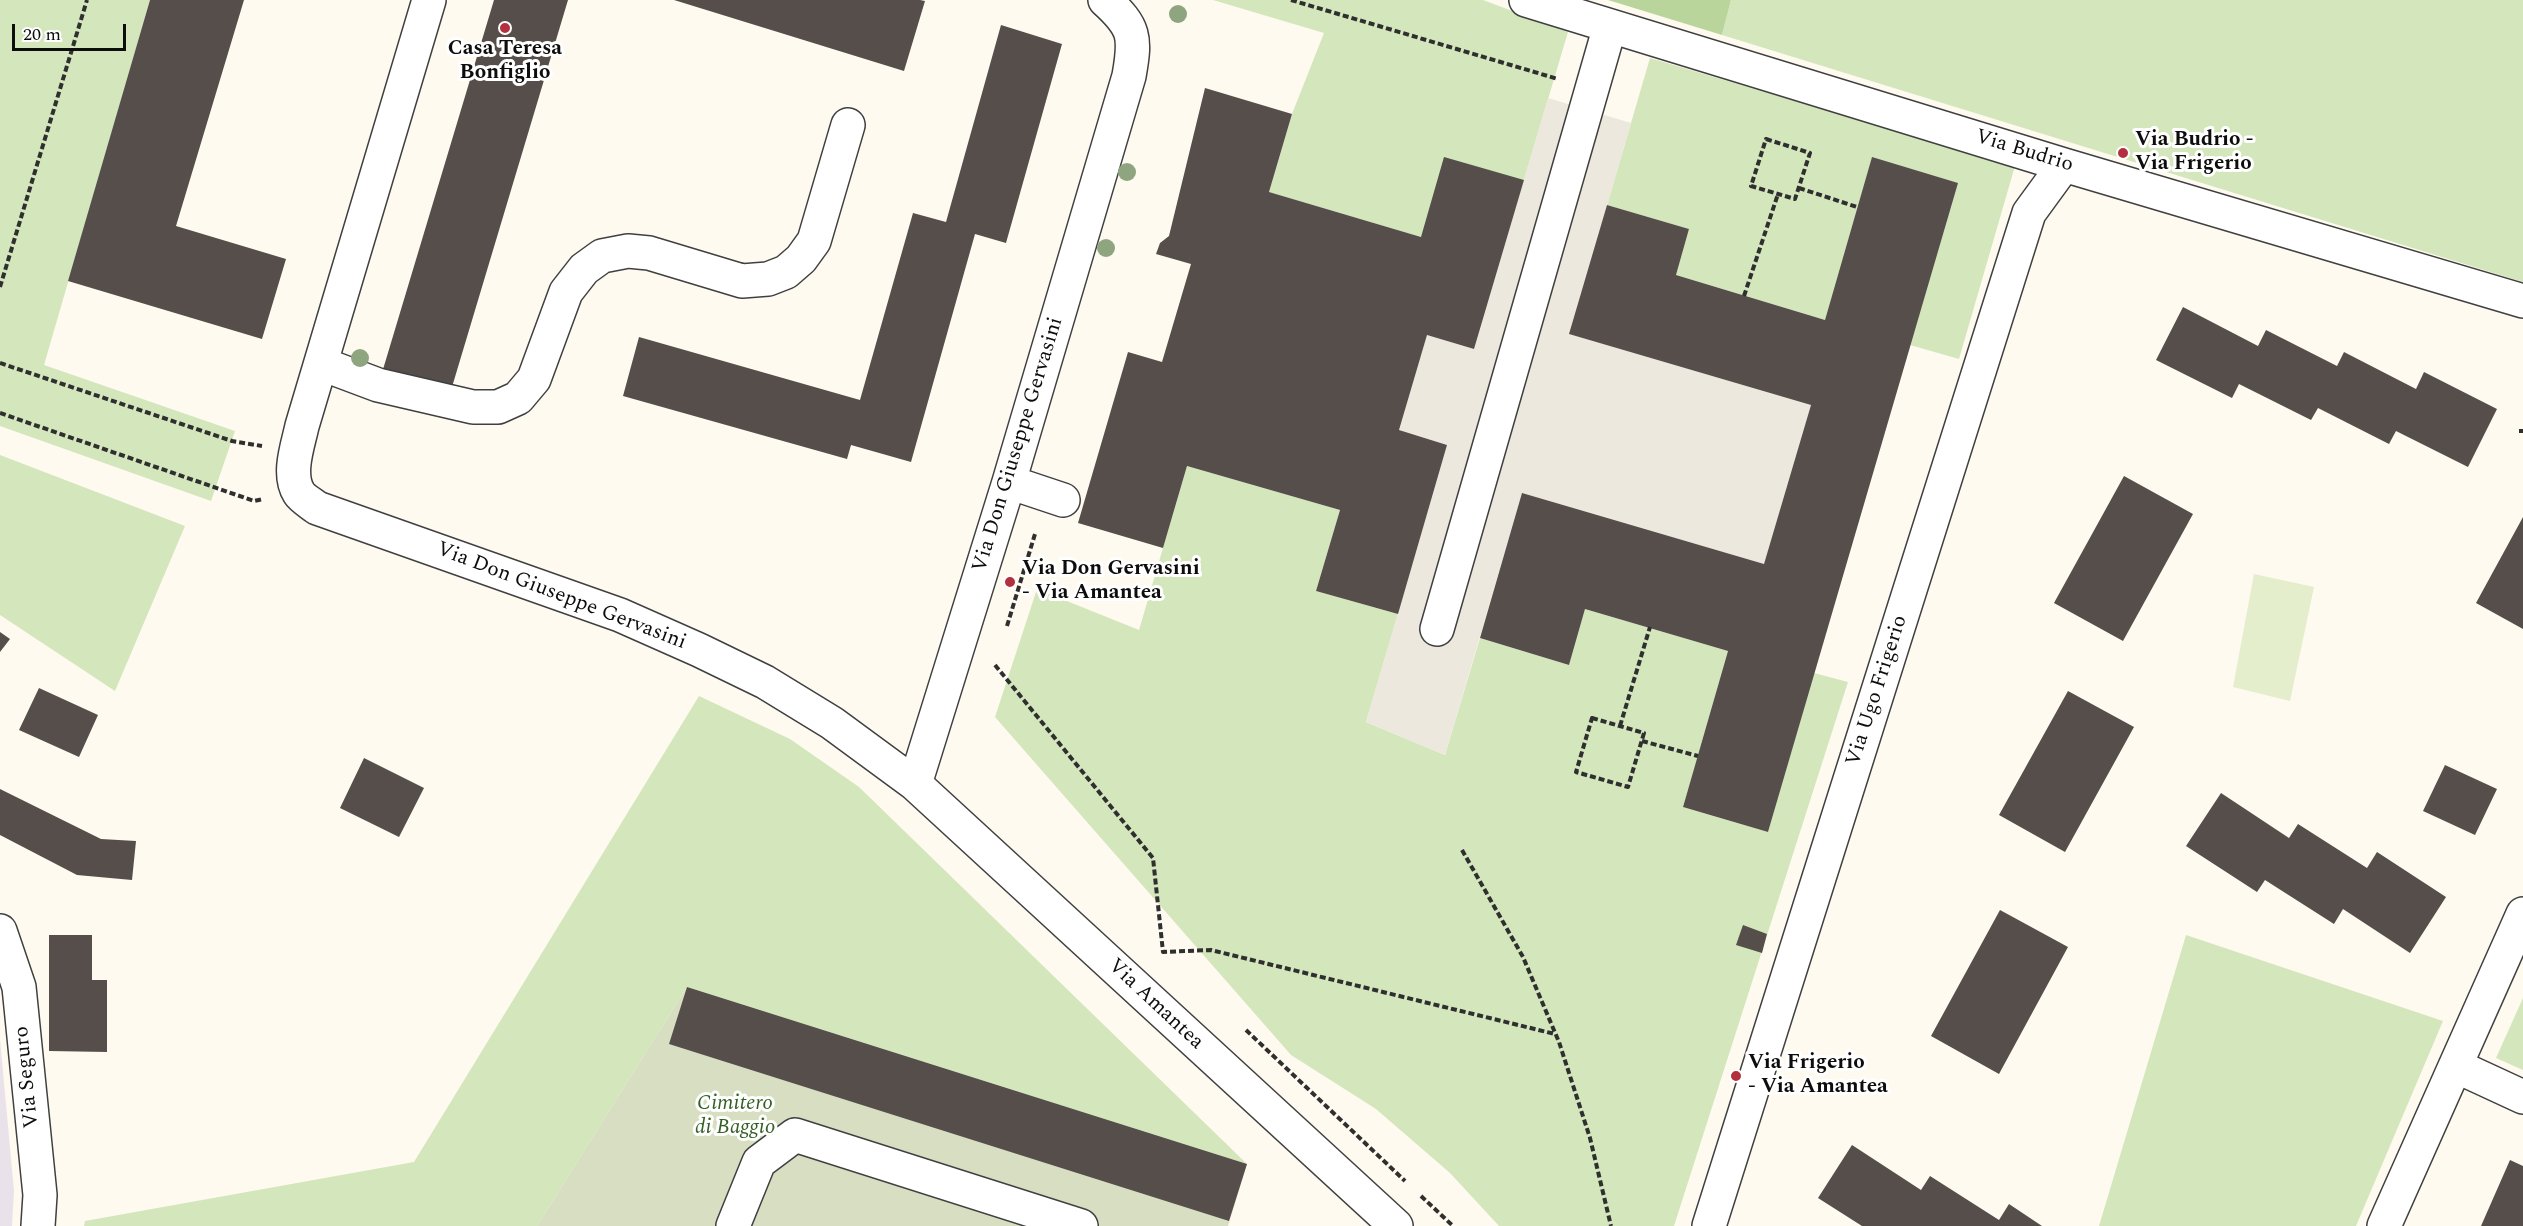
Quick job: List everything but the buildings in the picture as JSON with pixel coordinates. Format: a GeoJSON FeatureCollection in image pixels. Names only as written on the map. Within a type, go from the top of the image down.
{"type":"FeatureCollection","features":[{"type":"Feature","properties":{"kind":"street"},"geometry":{"type":"LineString","coordinates":[[299,493],[294,473],[296,452],[429,0]]}},
{"type":"Feature","properties":{"kind":"street","name":"Via Don Giuseppe Gervasini"},"geometry":{"type":"LineString","coordinates":[[299,493],[317,508],[620,615],[699,650],[765,682],[832,723],[915,784],[1009,482],[1129,76],[1134,47],[1130,26],[1105,0]]}},
{"type":"Feature","properties":{"kind":"street","name":"Via Budrio"},"geometry":{"type":"LineString","coordinates":[[1526,0],[2064,165],[2523,301]]}},
{"type":"Feature","properties":{"kind":"street"},"geometry":{"type":"LineString","coordinates":[[1437,628],[1610,26]]}},
{"type":"Feature","properties":{"kind":"street"},"geometry":{"type":"LineString","coordinates":[[322,364],[378,385],[473,406],[498,407],[518,398],[534,379],[566,292],[584,269],[602,256],[628,251],[649,253],[742,281],[768,279],[786,272],[801,259],[814,241],[848,125]]}},
{"type":"Feature","properties":{"kind":"street","name":"Via Ugo Frigerio"},"geometry":{"type":"LineString","coordinates":[[1709,1226],[2030,213],[2064,165]]}},
{"type":"Feature","properties":{"kind":"street"},"geometry":{"type":"LineString","coordinates":[[1009,482],[1063,500]]}},
{"type":"Feature","properties":{"kind":"street","name":"Via Amantea"},"geometry":{"type":"LineString","coordinates":[[915,784],[1396,1226]]}},
{"type":"Feature","properties":{"kind":"street"},"geometry":{"type":"LineString","coordinates":[[2384,1226],[2523,914]]}},
{"type":"Feature","properties":{"kind":"street","name":"Via Seguro"},"geometry":{"type":"LineString","coordinates":[[0,931],[19,987],[40,1196],[38,1226]]}},
{"type":"Feature","properties":{"kind":"street"},"geometry":{"type":"LineString","coordinates":[[2456,1066],[2523,1097]]}},
{"type":"Feature","properties":{"kind":"street"},"geometry":{"type":"LineString","coordinates":[[733,1226],[759,1162],[795,1135],[1081,1226]]}},
{"type":"Feature","properties":{"kind":"path"},"geometry":{"type":"LineString","coordinates":[[0,287],[87,0]]}},
{"type":"Feature","properties":{"kind":"path"},"geometry":{"type":"LineString","coordinates":[[1291,0],[1592,89]]}},
{"type":"Feature","properties":{"kind":"path"},"geometry":{"type":"LineString","coordinates":[[1766,139],[1810,153],[1799,188],[1795,199],[1751,186],[1766,139]]}},
{"type":"Feature","properties":{"kind":"path"},"geometry":{"type":"LineString","coordinates":[[1799,188],[1857,207]]}},
{"type":"Feature","properties":{"kind":"path"},"geometry":{"type":"LineString","coordinates":[[1744,296],[1778,194]]}},
{"type":"Feature","properties":{"kind":"path"},"geometry":{"type":"LineString","coordinates":[[0,363],[232,441],[296,452]]}},
{"type":"Feature","properties":{"kind":"path"},"geometry":{"type":"LineString","coordinates":[[0,412],[254,501],[299,493]]}},
{"type":"Feature","properties":{"kind":"path"},"geometry":{"type":"LineString","coordinates":[[1007,626],[1035,534]]}},
{"type":"Feature","properties":{"kind":"path"},"geometry":{"type":"LineString","coordinates":[[1620,726],[1650,627]]}},
{"type":"Feature","properties":{"kind":"path"},"geometry":{"type":"LineString","coordinates":[[994,665],[1153,858],[1163,952],[1211,950],[1555,1034]]}},
{"type":"Feature","properties":{"kind":"path"},"geometry":{"type":"LineString","coordinates":[[1592,718],[1620,726],[1644,733],[1628,787],[1576,772],[1592,718]]}},
{"type":"Feature","properties":{"kind":"path"},"geometry":{"type":"LineString","coordinates":[[1642,741],[1698,756]]}},
{"type":"Feature","properties":{"kind":"path"},"geometry":{"type":"LineString","coordinates":[[1462,850],[1523,957],[1555,1034],[1590,1138],[1611,1226]]}},
{"type":"Feature","properties":{"kind":"path"},"geometry":{"type":"LineString","coordinates":[[1246,1030],[1410,1185]]}},
{"type":"Feature","properties":{"kind":"path"},"geometry":{"type":"LineString","coordinates":[[1418,1193],[1453,1226]]}},
{"type":"Feature","properties":{"kind":"shaded area"},"geometry":{"type":"Polygon","coordinates":[[[1548,98],[1631,123],[1570,334],[1811,405],[1764,564],[1522,494],[1445,755],[1366,722],[1447,445],[1399,430],[1427,335],[1474,349],[1548,98]]]}},
{"type":"Feature","properties":{"kind":"shaded area"},"geometry":{"type":"Polygon","coordinates":[[[0,1039],[14,1191],[12,1226],[0,1226],[0,1039]]]}},
{"type":"Feature","properties":{"kind":"green space"},"geometry":{"type":"Polygon","coordinates":[[[0,0],[150,0],[44,365],[235,431],[211,501],[0,426],[0,0]]]}},
{"type":"Feature","properties":{"kind":"green space"},"geometry":{"type":"Polygon","coordinates":[[[1213,0],[1483,0],[1568,32],[1524,180],[1421,237],[1269,192],[1292,114],[1324,33],[1213,0]]]}},
{"type":"Feature","properties":{"kind":"green space"},"geometry":{"type":"Polygon","coordinates":[[[1608,0],[1731,0],[1722,35],[1608,0]]]}},
{"type":"Feature","properties":{"kind":"green space"},"geometry":{"type":"Polygon","coordinates":[[[1731,0],[2523,0],[2523,282],[1722,35],[1731,0]]]}},
{"type":"Feature","properties":{"kind":"green space"},"geometry":{"type":"Polygon","coordinates":[[[1650,58],[2015,166],[1959,359],[1910,345],[1957,183],[1872,158],[1825,320],[1676,275],[1689,229],[1607,205],[1650,58]]]}},
{"type":"Feature","properties":{"kind":"green space"},"geometry":{"type":"Polygon","coordinates":[[[0,455],[185,526],[115,691],[0,615],[0,455]]]}},
{"type":"Feature","properties":{"kind":"green space"},"geometry":{"type":"Polygon","coordinates":[[[1187,466],[1340,510],[1316,591],[1398,614],[1366,722],[1445,755],[1480,638],[1569,665],[1585,609],[1728,651],[1683,807],[1768,832],[1814,673],[1848,682],[1674,1226],[1499,1226],[1450,1173],[1376,1109],[1291,1055],[995,717],[1037,589],[1139,630],[1187,466]]]}},
{"type":"Feature","properties":{"kind":"green space"},"geometry":{"type":"Polygon","coordinates":[[[2254,574],[2314,587],[2290,701],[2233,687],[2254,574]]]}},
{"type":"Feature","properties":{"kind":"green space"},"geometry":{"type":"Polygon","coordinates":[[[699,696],[790,739],[859,787],[1247,1164],[687,987],[537,1226],[84,1226],[85,1221],[414,1162],[699,696]]]}},
{"type":"Feature","properties":{"kind":"green space"},"geometry":{"type":"Polygon","coordinates":[[[2186,935],[2443,1021],[2356,1226],[2099,1226],[2186,935]]]}},
{"type":"Feature","properties":{"kind":"green space","name":"Cimitero di Baggio"},"geometry":{"type":"Polygon","coordinates":[[[687,987],[1247,1164],[1228,1226],[537,1226],[687,987]]]}},
{"type":"Feature","properties":{"kind":"green space"},"geometry":{"type":"Polygon","coordinates":[[[2523,998],[2523,1070],[2496,1058],[2523,998]]]}},
{"type":"Feature","properties":{"kind":"place","name":"Casa Teresa Bonfiglio"},"geometry":{"type":"Point","coordinates":[505,28]}},
{"type":"Feature","properties":{"kind":"place","name":"Via Budrio - Via Frigerio"},"geometry":{"type":"Point","coordinates":[2123,153]}},
{"type":"Feature","properties":{"kind":"place","name":"Via Don Gervasini - Via Amantea"},"geometry":{"type":"Point","coordinates":[1010,582]}},
{"type":"Feature","properties":{"kind":"place","name":"Via Frigerio - Via Amantea"},"geometry":{"type":"Point","coordinates":[1736,1076]}}]}
